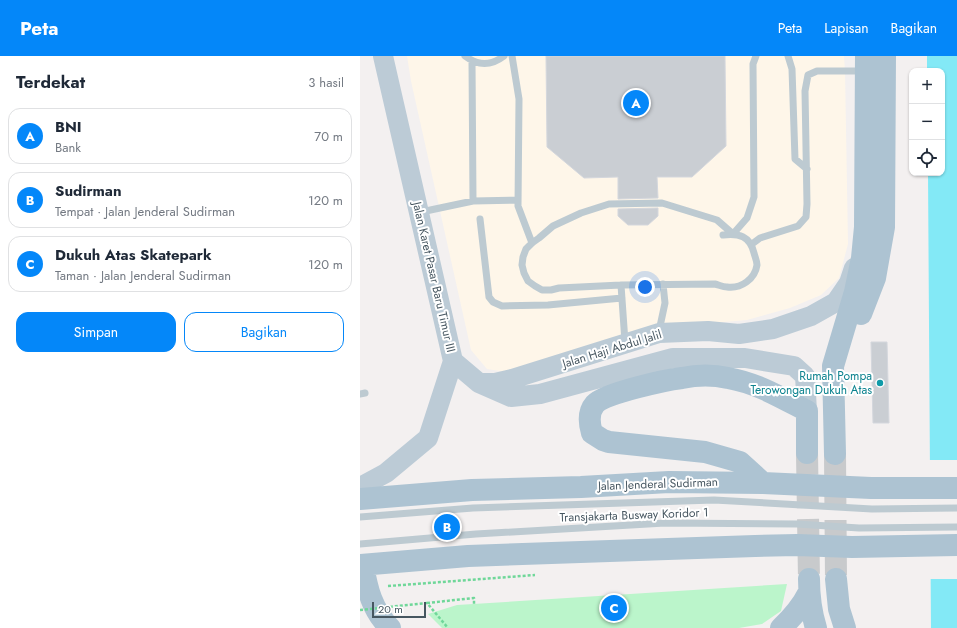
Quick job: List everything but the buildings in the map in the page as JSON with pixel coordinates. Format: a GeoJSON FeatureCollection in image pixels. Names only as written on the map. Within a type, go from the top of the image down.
{"type":"FeatureCollection","features":[{"type":"Feature","properties":{"kind":"main road"},"geometry":{"type":"LineString","coordinates":[[833,395],[874,278],[884,227],[884,194],[876,66]]}},
{"type":"Feature","properties":{"kind":"main road"},"geometry":{"type":"LineString","coordinates":[[835,454],[832,366],[855,292],[862,258],[876,66]]}},
{"type":"Feature","properties":{"kind":"main road"},"geometry":{"type":"LineString","coordinates":[[763,483],[740,462],[705,452],[603,440],[592,432],[590,420],[591,410],[598,401],[607,396],[682,378],[700,376],[726,377],[766,390],[807,411],[807,453]]}},
{"type":"Feature","properties":{"kind":"main road","name":"Jalan Jenderal Sudirman"},"geometry":{"type":"LineString","coordinates":[[360,499],[472,490],[581,488],[668,482],[763,483],[871,488],[957,488]]}},
{"type":"Feature","properties":{"kind":"main road"},"geometry":{"type":"LineString","coordinates":[[390,628],[372,603],[367,588],[361,558],[797,545],[852,547],[957,546]]}},
{"type":"Feature","properties":{"kind":"main road"},"geometry":{"type":"LineString","coordinates":[[836,579],[839,609],[845,628]]}},
{"type":"Feature","properties":{"kind":"main road"},"geometry":{"type":"LineString","coordinates":[[781,628],[794,616],[802,605],[809,586],[816,628]]}},
{"type":"Feature","properties":{"kind":"street","name":"Jalan Karet Pasar Baru Timur III"},"geometry":{"type":"LineString","coordinates":[[360,488],[386,473],[428,438],[454,361],[383,56]]}},
{"type":"Feature","properties":{"kind":"street","name":"Jalan Haji Abdul Jalil"},"geometry":{"type":"LineString","coordinates":[[480,384],[495,383],[512,379],[659,332],[708,331],[739,334],[773,329],[811,316],[836,302],[850,283],[865,226],[884,194]]}},
{"type":"Feature","properties":{"kind":"street","name":"Jalan Haji Abdul Jalil"},"geometry":{"type":"LineString","coordinates":[[454,361],[480,384],[511,397],[540,394],[674,358],[745,358],[794,366],[805,376],[807,411]]}},
{"type":"Feature","properties":{"kind":"lane"},"geometry":{"type":"LineString","coordinates":[[465,56],[472,61],[481,64],[490,64],[504,56]]}},
{"type":"Feature","properties":{"kind":"lane"},"geometry":{"type":"LineString","coordinates":[[512,56],[520,99],[518,206],[532,242]]}},
{"type":"Feature","properties":{"kind":"lane"},"geometry":{"type":"LineString","coordinates":[[733,234],[747,218],[754,197],[753,64],[756,56]]}},
{"type":"Feature","properties":{"kind":"lane"},"geometry":{"type":"LineString","coordinates":[[788,56],[792,69],[795,159],[807,169]]}},
{"type":"Feature","properties":{"kind":"lane"},"geometry":{"type":"LineString","coordinates":[[472,61],[473,201]]}},
{"type":"Feature","properties":{"kind":"lane"},"geometry":{"type":"LineString","coordinates":[[752,244],[760,238],[798,226],[806,217],[807,169],[805,91],[808,75],[817,71],[876,66]]}},
{"type":"Feature","properties":{"kind":"lane"},"geometry":{"type":"LineString","coordinates":[[419,213],[473,201],[518,200]]}},
{"type":"Feature","properties":{"kind":"lane"},"geometry":{"type":"LineString","coordinates":[[723,235],[733,234],[741,236],[752,244],[757,264],[755,272],[750,279],[744,284],[736,287],[715,284],[663,284],[542,290],[534,286],[528,280],[522,265],[526,249],[532,242],[553,226],[581,213],[609,204],[662,203],[717,220],[733,234]]}},
{"type":"Feature","properties":{"kind":"lane"},"geometry":{"type":"LineString","coordinates":[[480,219],[489,297],[493,302],[502,306],[548,305],[622,298]]}},
{"type":"Feature","properties":{"kind":"lane"},"geometry":{"type":"LineString","coordinates":[[659,332],[666,303],[663,284]]}},
{"type":"Feature","properties":{"kind":"lane"},"geometry":{"type":"LineString","coordinates":[[621,285],[625,344]]}},
{"type":"Feature","properties":{"kind":"lane","name":"Transjakarta Busway Koridor 1"},"geometry":{"type":"LineString","coordinates":[[360,516],[473,508],[714,500],[872,509],[957,508]]}},
{"type":"Feature","properties":{"kind":"lane","name":"Transjakarta Busway Koridor 1"},"geometry":{"type":"LineString","coordinates":[[361,558],[476,534],[665,523],[797,524],[859,528],[957,527]]}},
{"type":"Feature","properties":{"kind":"path"},"geometry":{"type":"LineString","coordinates":[[367,588],[540,575]]}},
{"type":"Feature","properties":{"kind":"path"},"geometry":{"type":"LineString","coordinates":[[360,610],[474,598],[474,604]]}},
{"type":"Feature","properties":{"kind":"path"},"geometry":{"type":"LineString","coordinates":[[427,603],[448,628]]}},
{"type":"Feature","properties":{"kind":"shaded area"},"geometry":{"type":"Polygon","coordinates":[[[407,56],[844,56],[848,244],[839,278],[821,295],[790,308],[747,320],[668,327],[506,372],[487,369],[471,350],[411,81],[407,56]]]}},
{"type":"Feature","properties":{"kind":"green space"},"geometry":{"type":"Polygon","coordinates":[[[787,584],[781,611],[762,624],[739,628],[442,628],[428,614],[457,605],[787,584]]]}},
{"type":"Feature","properties":{"kind":"water"},"geometry":{"type":"Polygon","coordinates":[[[927,56],[957,56],[957,628],[931,628],[928,176],[945,176],[945,68],[927,68],[927,56]]]}},
{"type":"Feature","properties":{"kind":"pier"},"geometry":{"type":"Polygon","coordinates":[[[928,460],[957,460],[957,579],[929,579],[928,460]]]}},
{"type":"Feature","properties":{"kind":"tunnel"},"geometry":{"type":"LineString","coordinates":[[807,453],[809,579]]}},
{"type":"Feature","properties":{"kind":"tunnel"},"geometry":{"type":"LineString","coordinates":[[835,454],[836,579]]}},
{"type":"Feature","properties":{"kind":"place","name":"BNI"},"geometry":{"type":"Point","coordinates":[636,103]}},
{"type":"Feature","properties":{"kind":"place","name":"Rumah Pompa Terowongan Dukuh Atas"},"geometry":{"type":"Point","coordinates":[880,383]}},
{"type":"Feature","properties":{"kind":"place","name":"Sudirman"},"geometry":{"type":"Point","coordinates":[447,527]}},
{"type":"Feature","properties":{"kind":"place","name":"Dukuh Atas Skatepark"},"geometry":{"type":"Point","coordinates":[614,608]}}]}
